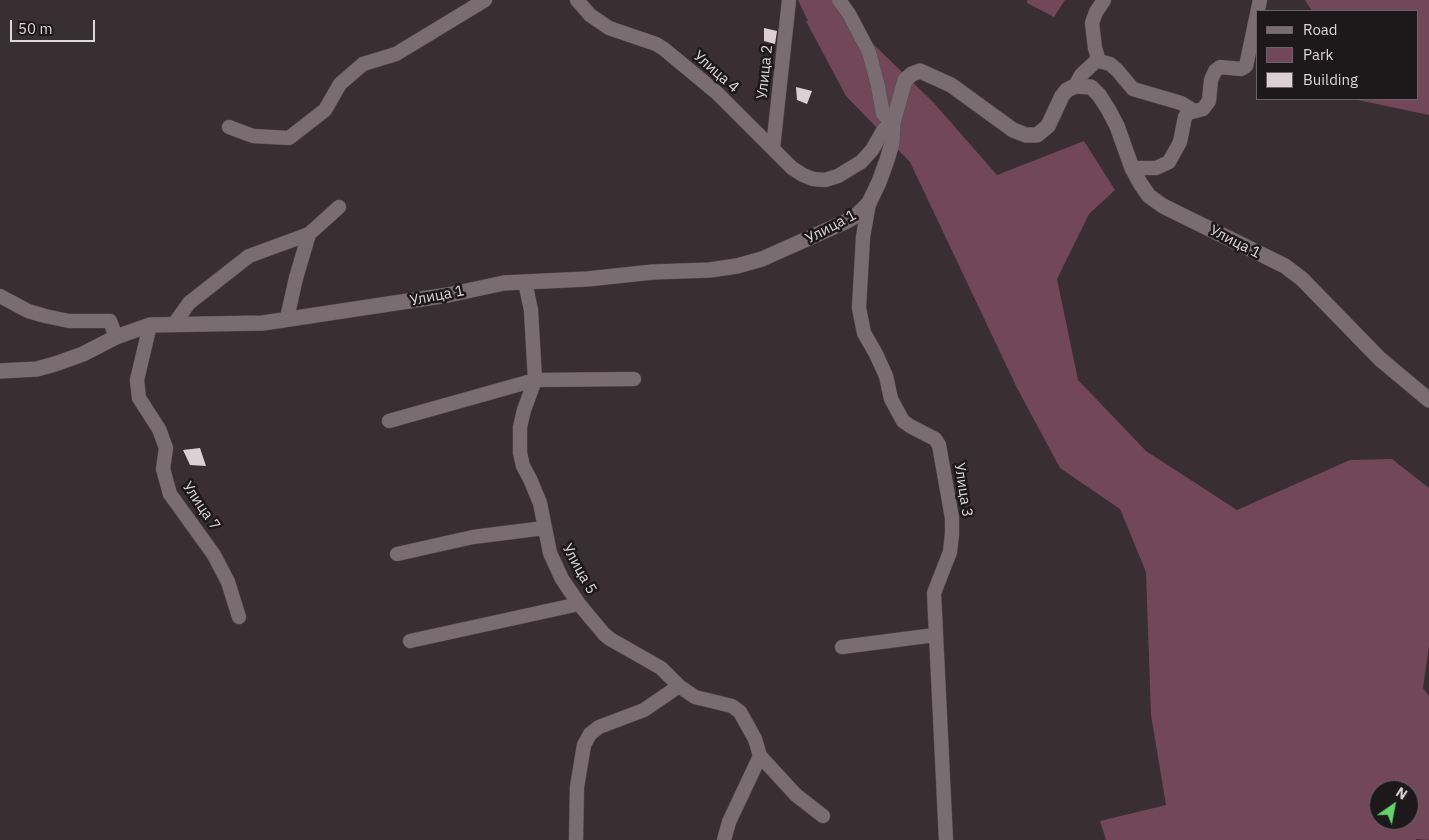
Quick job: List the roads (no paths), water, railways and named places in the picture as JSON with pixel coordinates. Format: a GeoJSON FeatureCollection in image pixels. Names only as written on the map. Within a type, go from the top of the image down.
{"type":"FeatureCollection","features":[{"type":"Feature","properties":{"kind":"main road","name":"Улица 1"},"geometry":{"type":"LineString","coordinates":[[0,371],[37,369],[55,364],[83,354],[116,337],[150,325],[248,324],[381,306],[448,295],[504,283],[710,270],[762,260],[846,222],[868,203],[879,182],[892,143],[893,123],[904,80],[920,71],[951,85],[1013,130],[1026,135],[1037,135],[1048,126],[1062,96],[1067,90],[1075,86],[1091,87],[1099,95],[1117,126],[1132,168],[1149,196],[1163,206],[1285,266],[1302,279],[1380,359],[1429,400]]}},
{"type":"Feature","properties":{"kind":"street"},"geometry":{"type":"LineString","coordinates":[[230,127],[253,136],[289,138],[325,110],[340,84],[363,64],[396,54],[485,0]]}},
{"type":"Feature","properties":{"kind":"street","name":"Улица 4"},"geometry":{"type":"LineString","coordinates":[[577,0],[590,15],[609,28],[656,44],[664,49],[717,92],[792,168],[802,175],[813,179],[826,180],[838,176],[861,162],[872,150],[884,129],[893,123]]}},
{"type":"Feature","properties":{"kind":"street","name":"Улица 2"},"geometry":{"type":"LineString","coordinates":[[773,148],[789,0]]}},
{"type":"Feature","properties":{"kind":"street"},"geometry":{"type":"LineString","coordinates":[[839,0],[869,52],[883,114],[893,123]]}},
{"type":"Feature","properties":{"kind":"street"},"geometry":{"type":"LineString","coordinates":[[1099,61],[1095,48],[1092,24],[1096,12],[1104,0]]}},
{"type":"Feature","properties":{"kind":"street"},"geometry":{"type":"LineString","coordinates":[[1132,168],[1156,168],[1169,162],[1180,142],[1185,117],[1188,113],[1203,109],[1209,101],[1211,80],[1215,71],[1220,67],[1241,69],[1246,66],[1256,19]]}},
{"type":"Feature","properties":{"kind":"street"},"geometry":{"type":"LineString","coordinates":[[1075,86],[1081,75],[1099,61],[1110,64],[1133,89],[1181,103],[1194,111]]}},
{"type":"Feature","properties":{"kind":"street","name":"Улица 3"},"geometry":{"type":"LineString","coordinates":[[868,203],[863,237],[859,308],[864,333],[886,376],[891,399],[903,421],[935,439],[939,445],[952,518],[950,552],[934,593],[946,840]]}},
{"type":"Feature","properties":{"kind":"street"},"geometry":{"type":"LineString","coordinates":[[174,324],[188,303],[249,256],[309,234],[339,207]]}},
{"type":"Feature","properties":{"kind":"street"},"geometry":{"type":"LineString","coordinates":[[287,318],[309,234]]}},
{"type":"Feature","properties":{"kind":"street","name":"Улица 5"},"geometry":{"type":"LineString","coordinates":[[525,282],[531,310],[535,380],[520,427],[520,453],[523,466],[540,503],[550,553],[562,579],[579,604],[604,634],[618,645],[661,668],[679,686],[695,697],[732,706],[740,712],[755,739],[760,756]]}},
{"type":"Feature","properties":{"kind":"street"},"geometry":{"type":"LineString","coordinates":[[0,296],[28,311],[45,316],[69,321],[110,321],[116,337]]}},
{"type":"Feature","properties":{"kind":"street","name":"Улица 7"},"geometry":{"type":"LineString","coordinates":[[150,325],[137,380],[139,398],[159,429],[166,448],[163,469],[170,494],[214,555],[228,582],[239,617]]}},
{"type":"Feature","properties":{"kind":"street"},"geometry":{"type":"LineString","coordinates":[[389,421],[535,380],[634,380]]}},
{"type":"Feature","properties":{"kind":"street"},"geometry":{"type":"LineString","coordinates":[[397,554],[472,537],[544,528]]}},
{"type":"Feature","properties":{"kind":"street"},"geometry":{"type":"LineString","coordinates":[[410,642],[579,604]]}},
{"type":"Feature","properties":{"kind":"street"},"geometry":{"type":"LineString","coordinates":[[842,647],[935,635]]}},
{"type":"Feature","properties":{"kind":"street"},"geometry":{"type":"LineString","coordinates":[[576,840],[577,787],[584,745],[590,734],[599,727],[644,710],[679,686]]}},
{"type":"Feature","properties":{"kind":"street"},"geometry":{"type":"LineString","coordinates":[[724,840],[729,822],[760,756],[796,795],[823,816]]}}]}
